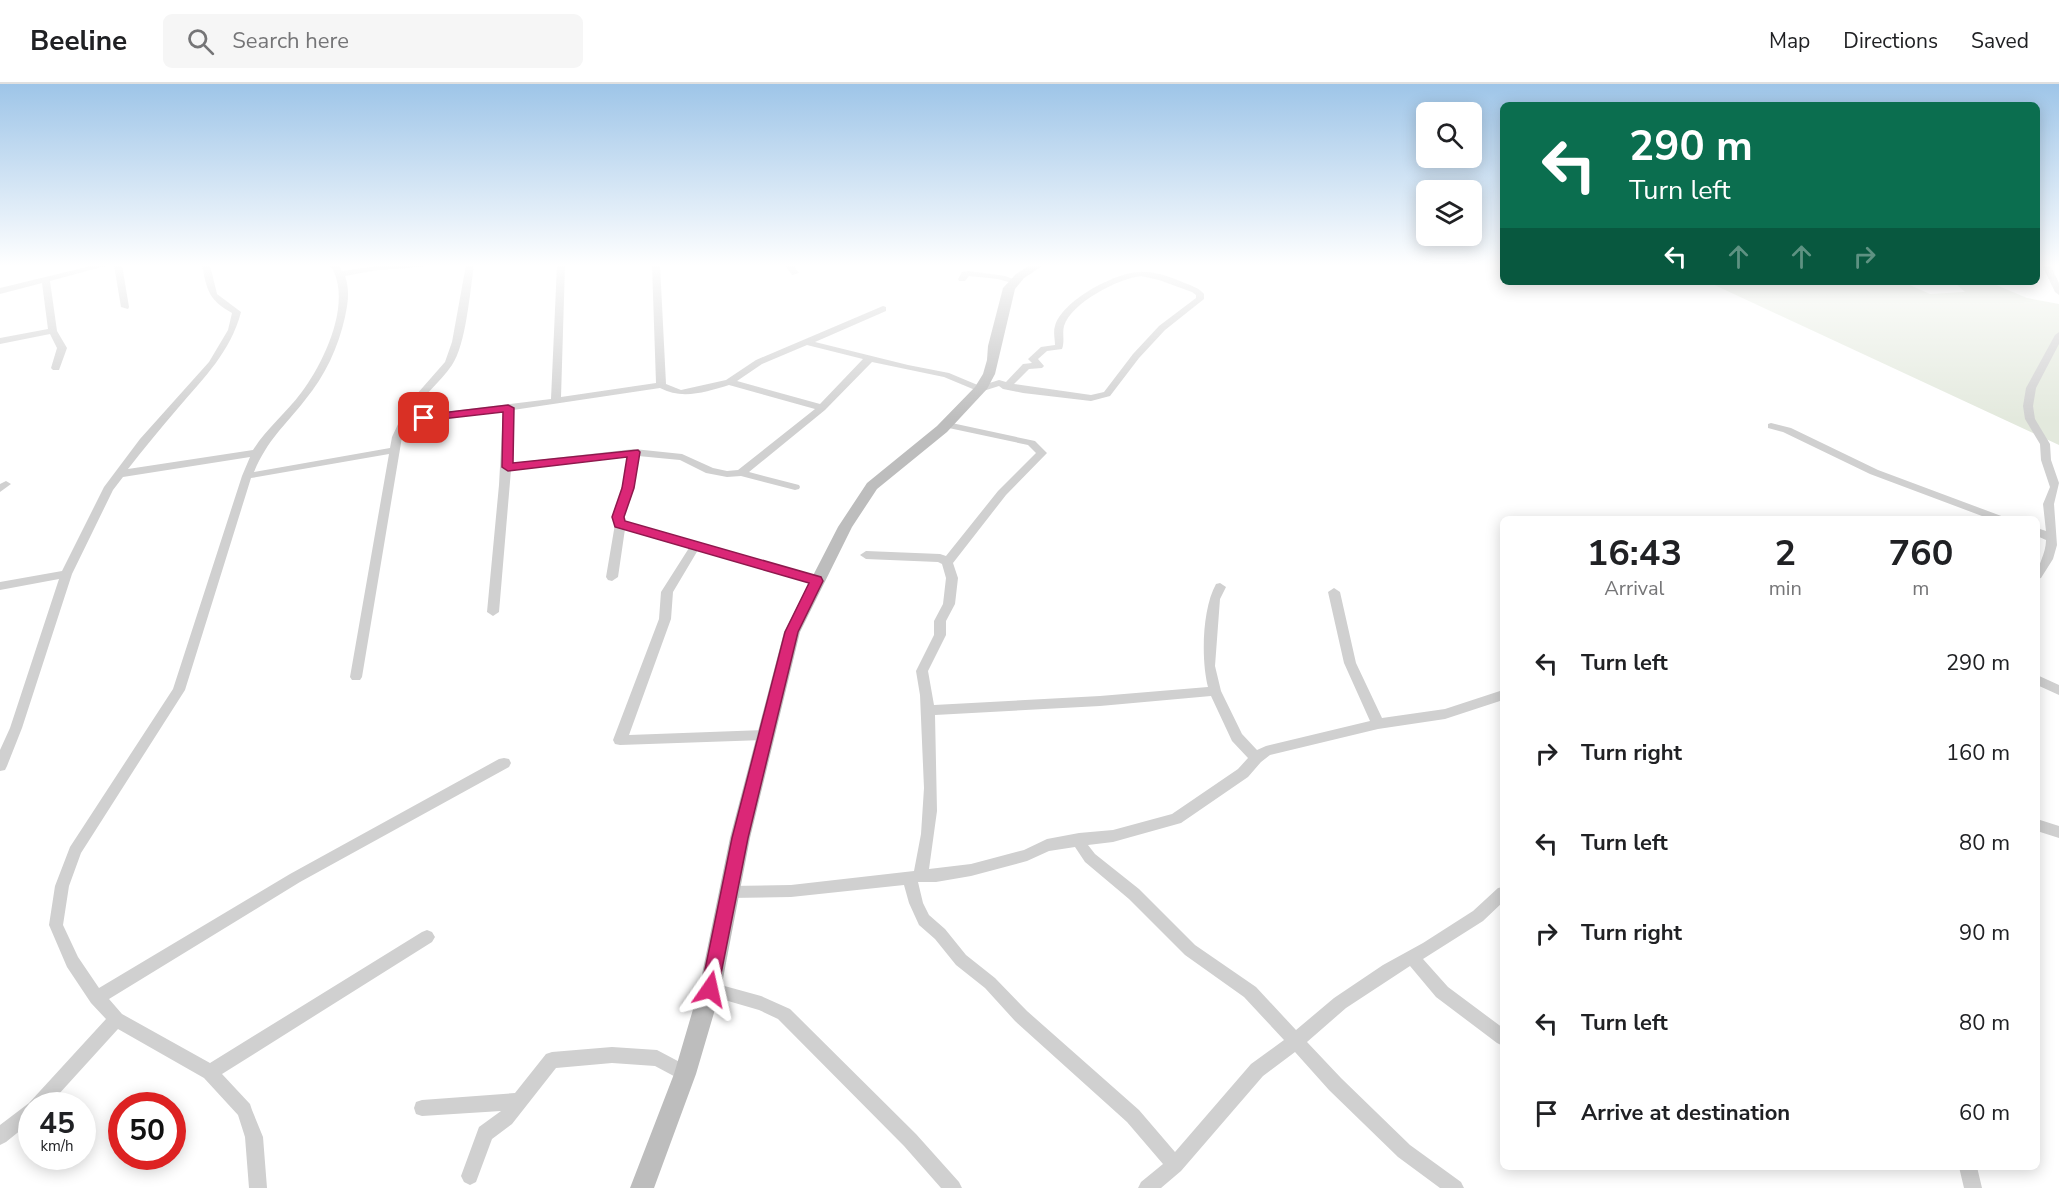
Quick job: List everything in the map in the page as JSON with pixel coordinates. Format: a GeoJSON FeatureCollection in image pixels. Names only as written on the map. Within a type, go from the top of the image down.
{"type":"FeatureCollection","features":[{"type":"Feature","properties":{"kind":"main road"},"geometry":{"type":"LineString","coordinates":[[642,1188],[684,1074],[710,989],[728,892],[792,632],[845,527],[872,486],[947,425],[980,389],[989,374],[1002,317]]}},
{"type":"Feature","properties":{"kind":"street"},"geometry":{"type":"LineString","coordinates":[[51,317],[53,331],[62,348],[56,368]]}},
{"type":"Feature","properties":{"kind":"street"},"geometry":{"type":"LineString","coordinates":[[0,766],[16,728],[66,574],[108,489],[144,441],[213,363],[232,330],[236,317]]}},
{"type":"Feature","properties":{"kind":"street"},"geometry":{"type":"LineString","coordinates":[[258,1188],[254,1137],[244,1110],[210,1072],[116,1019],[97,998],[72,962],[56,925],[62,886],[75,851],[179,690],[247,476],[257,453],[325,365],[334,346],[340,317]]}},
{"type":"Feature","properties":{"kind":"street"},"geometry":{"type":"LineString","coordinates":[[356,677],[397,437],[412,405],[449,363],[457,342],[461,317]]}},
{"type":"Feature","properties":{"kind":"street"},"geometry":{"type":"LineString","coordinates":[[556,401],[560,317]]}},
{"type":"Feature","properties":{"kind":"street"},"geometry":{"type":"LineString","coordinates":[[658,317],[661,385]]}},
{"type":"Feature","properties":{"kind":"street"},"geometry":{"type":"LineString","coordinates":[[403,420],[508,408],[661,385],[681,393],[729,382],[759,362],[865,317]]}},
{"type":"Feature","properties":{"kind":"street"},"geometry":{"type":"LineString","coordinates":[[1006,387],[1026,366],[1039,366],[1033,358],[1044,349],[1059,347],[1060,324],[1066,317]]}},
{"type":"Feature","properties":{"kind":"street"},"geometry":{"type":"LineString","coordinates":[[806,342],[869,359],[946,375],[980,389],[999,383],[1006,387],[1091,398],[1107,394],[1136,356],[1162,328],[1177,317]]}},
{"type":"Feature","properties":{"kind":"street"},"geometry":{"type":"LineString","coordinates":[[0,341],[53,331]]}},
{"type":"Feature","properties":{"kind":"street"},"geometry":{"type":"LineString","coordinates":[[2040,570],[2050,554],[2052,538],[2048,518],[2048,497],[2057,488],[2045,444],[2030,419],[2028,397],[2059,335]]}},
{"type":"Feature","properties":{"kind":"street"},"geometry":{"type":"LineString","coordinates":[[741,473],[822,408],[869,359]]}},
{"type":"Feature","properties":{"kind":"street"},"geometry":{"type":"LineString","coordinates":[[729,382],[822,408]]}},
{"type":"Feature","properties":{"kind":"street"},"geometry":{"type":"LineString","coordinates":[[493,612],[501,514],[508,467],[508,408]]}},
{"type":"Feature","properties":{"kind":"street"},"geometry":{"type":"LineString","coordinates":[[947,425],[1031,443],[1042,453],[1029,469],[1002,492],[961,548],[947,562]]}},
{"type":"Feature","properties":{"kind":"street"},"geometry":{"type":"LineString","coordinates":[[1771,426],[1787,430],[1874,472],[1991,516]]}},
{"type":"Feature","properties":{"kind":"street"},"geometry":{"type":"LineString","coordinates":[[247,476],[395,450]]}},
{"type":"Feature","properties":{"kind":"street"},"geometry":{"type":"LineString","coordinates":[[508,467],[634,452],[682,457],[710,471],[727,474],[741,473],[795,487]]}},
{"type":"Feature","properties":{"kind":"street"},"geometry":{"type":"LineString","coordinates":[[612,577],[620,524],[618,517],[628,488],[634,452]]}},
{"type":"Feature","properties":{"kind":"street"},"geometry":{"type":"LineString","coordinates":[[119,474],[257,453]]}},
{"type":"Feature","properties":{"kind":"street"},"geometry":{"type":"LineString","coordinates":[[620,524],[817,581]]}},
{"type":"Feature","properties":{"kind":"street"},"geometry":{"type":"LineString","coordinates":[[2040,533],[2052,538]]}},
{"type":"Feature","properties":{"kind":"street"},"geometry":{"type":"LineString","coordinates":[[696,545],[667,592],[664,619],[620,740],[766,735]]}},
{"type":"Feature","properties":{"kind":"street"},"geometry":{"type":"LineString","coordinates":[[866,555],[940,558],[947,562],[952,578],[949,604],[940,621],[940,635],[922,671],[928,710],[930,789],[927,853],[936,876]]}},
{"type":"Feature","properties":{"kind":"street"},"geometry":{"type":"LineString","coordinates":[[0,586],[66,574]]}},
{"type":"Feature","properties":{"kind":"street"},"geometry":{"type":"LineString","coordinates":[[1220,586],[1214,599],[1213,633],[1208,657],[1215,690],[1236,737],[1256,758]]}},
{"type":"Feature","properties":{"kind":"street"},"geometry":{"type":"LineString","coordinates":[[1335,592],[1350,663],[1378,724]]}},
{"type":"Feature","properties":{"kind":"street"},"geometry":{"type":"LineString","coordinates":[[2040,681],[2059,690]]}},
{"type":"Feature","properties":{"kind":"street"},"geometry":{"type":"LineString","coordinates":[[928,710],[1089,702],[1215,690]]}},
{"type":"Feature","properties":{"kind":"street"},"geometry":{"type":"LineString","coordinates":[[728,892],[790,891],[915,876],[936,876],[971,870],[1027,855],[1047,845],[1113,836],[1176,819],[1244,773],[1256,758],[1266,751],[1378,724],[1445,714],[1500,696]]}},
{"type":"Feature","properties":{"kind":"street"},"geometry":{"type":"LineString","coordinates":[[97,998],[295,878],[504,763]]}},
{"type":"Feature","properties":{"kind":"street"},"geometry":{"type":"LineString","coordinates":[[2040,826],[2059,832]]}},
{"type":"Feature","properties":{"kind":"street"},"geometry":{"type":"LineString","coordinates":[[1079,839],[1083,850],[1090,858],[1134,894],[1190,950],[1250,992],[1335,1084],[1404,1151],[1455,1188]]}},
{"type":"Feature","properties":{"kind":"street"},"geometry":{"type":"LineString","coordinates":[[927,853],[915,876],[916,903],[924,920],[940,934],[961,960],[990,983],[1055,1047],[1133,1116],[1175,1165]]}},
{"type":"Feature","properties":{"kind":"street"},"geometry":{"type":"LineString","coordinates":[[1147,1188],[1175,1165],[1257,1070],[1296,1041],[1340,1003],[1411,956],[1428,948],[1478,916],[1500,896]]}},
{"type":"Feature","properties":{"kind":"street"},"geometry":{"type":"LineString","coordinates":[[210,1072],[427,937]]}},
{"type":"Feature","properties":{"kind":"street"},"geometry":{"type":"LineString","coordinates":[[1411,956],[1442,992],[1500,1036]]}},
{"type":"Feature","properties":{"kind":"street"},"geometry":{"type":"LineString","coordinates":[[710,989],[761,1003],[784,1014],[902,1131],[953,1188]]}},
{"type":"Feature","properties":{"kind":"street"},"geometry":{"type":"LineString","coordinates":[[49,1092],[116,1019]]}},
{"type":"Feature","properties":{"kind":"street"},"geometry":{"type":"LineString","coordinates":[[470,1176],[485,1133],[506,1118],[552,1060],[612,1055],[657,1058],[684,1074]]}},
{"type":"Feature","properties":{"kind":"street"},"geometry":{"type":"LineString","coordinates":[[423,1108],[519,1101]]}},
{"type":"Feature","properties":{"kind":"street"},"geometry":{"type":"LineString","coordinates":[[0,1136],[18,1121]]}},
{"type":"Feature","properties":{"kind":"street"},"geometry":{"type":"LineString","coordinates":[[1969,1170],[1973,1188]]}},
{"type":"Feature","properties":{"kind":"shaded area"},"geometry":{"type":"Polygon","coordinates":[[[1782,317],[2059,317],[2059,445],[1782,317]]]}},
{"type":"Feature","properties":{"kind":"route"},"geometry":{"type":"LineString","coordinates":[[424,418],[508,408],[508,467],[634,452],[628,488],[618,517],[620,524],[817,581],[792,632],[740,838],[710,989]]}}]}
